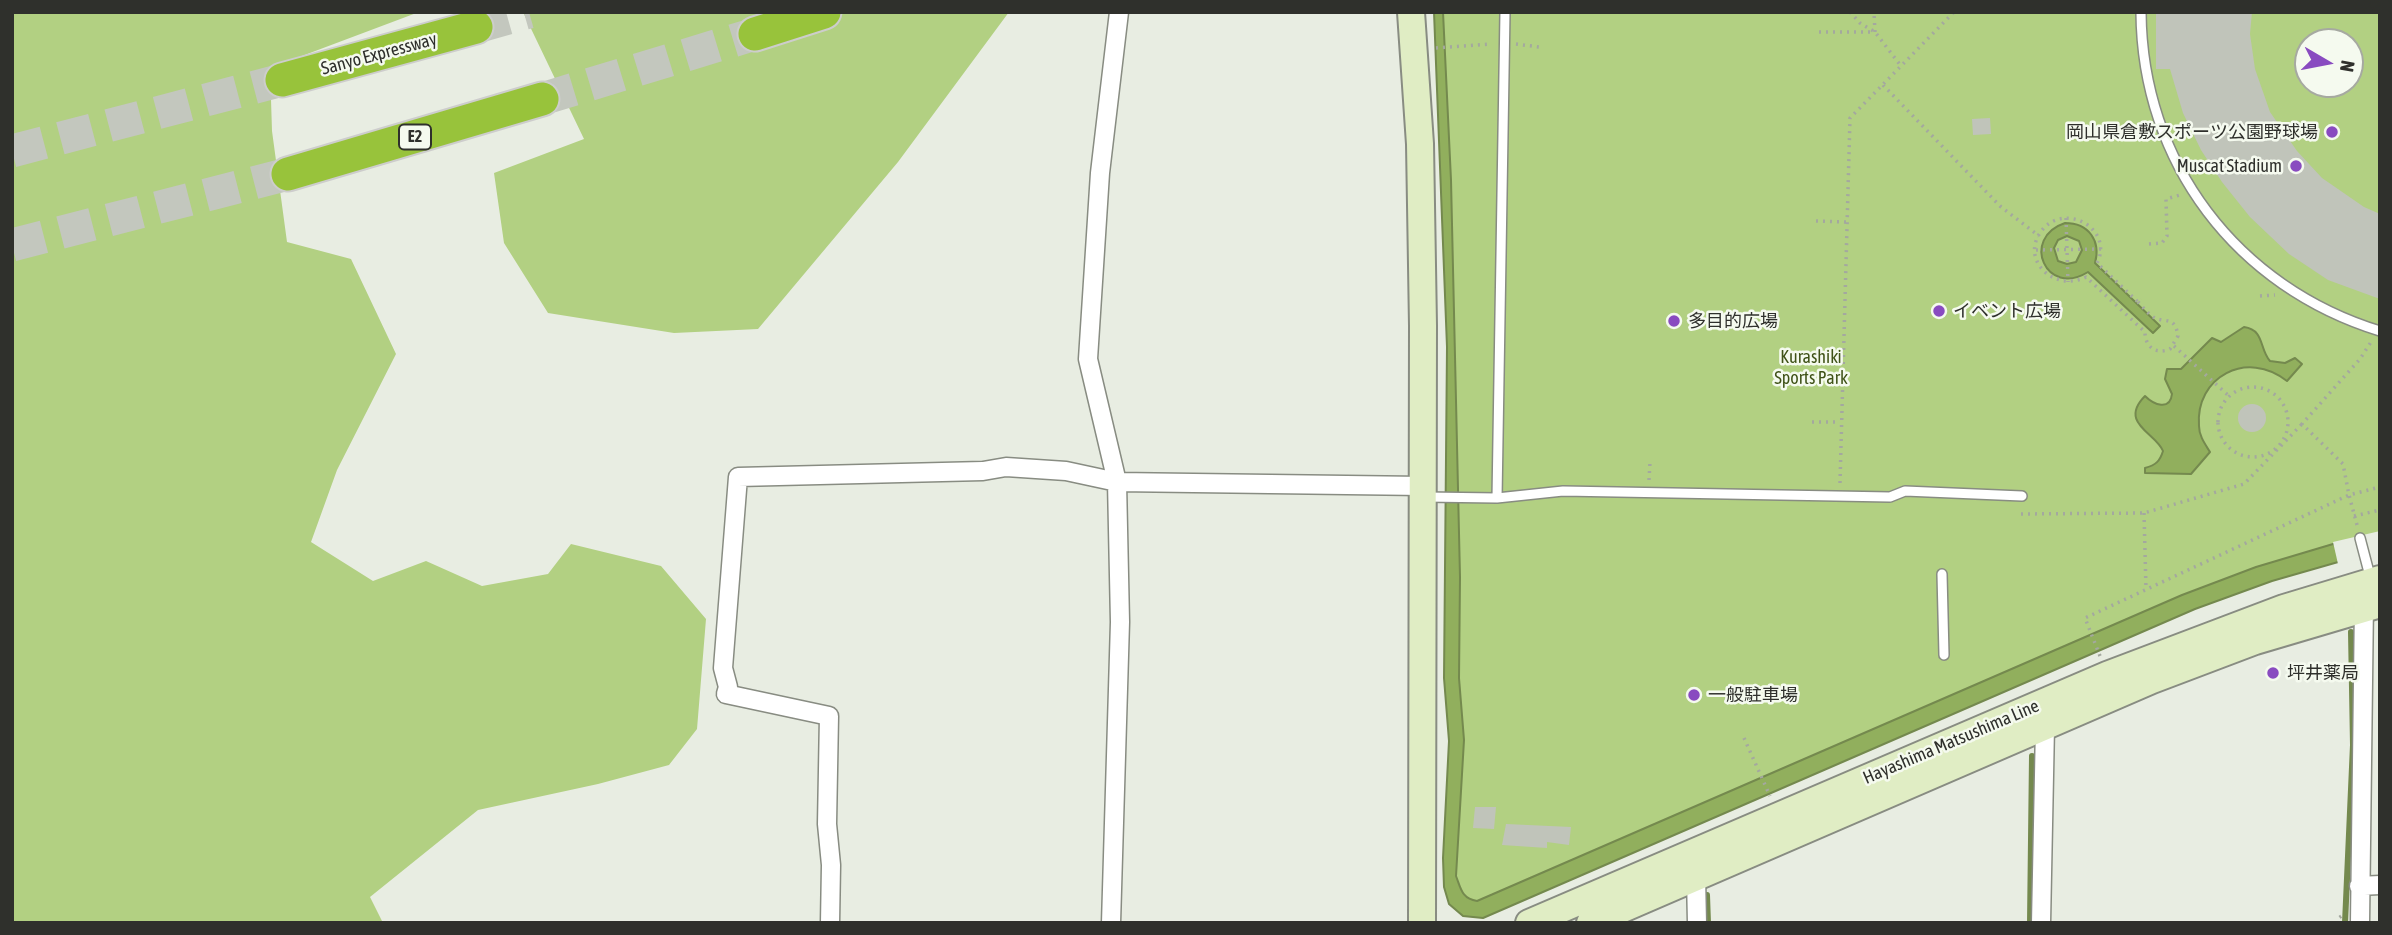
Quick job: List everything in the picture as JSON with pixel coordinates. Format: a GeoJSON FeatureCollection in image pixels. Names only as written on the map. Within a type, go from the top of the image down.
{"type":"FeatureCollection","features":[{"type":"Feature","properties":{"kind":"highway"},"geometry":{"type":"LineString","coordinates":[[755,34],[824,12]]}},
{"type":"Feature","properties":{"kind":"highway","name":"Sanyo Expressway"},"geometry":{"type":"LineString","coordinates":[[282,80],[477,27]]}},
{"type":"Feature","properties":{"kind":"highway","name":"E2"},"geometry":{"type":"LineString","coordinates":[[288,174],[542,99]]}},
{"type":"Feature","properties":{"kind":"main road"},"geometry":{"type":"LineString","coordinates":[[1411,12],[1420,145],[1431,493],[1422,923]]}},
{"type":"Feature","properties":{"kind":"main road","name":"Hayashima Matsushima Line"},"geometry":{"type":"LineString","coordinates":[[1590,923],[2152,680],[2255,640],[2371,586]]}},
{"type":"Feature","properties":{"kind":"main road","name":"Hayashima Matsushima Line"},"geometry":{"type":"LineString","coordinates":[[1529,923],[2107,675],[2262,616],[2371,586]]}},
{"type":"Feature","properties":{"kind":"street"},"geometry":{"type":"LineString","coordinates":[[1111,923],[1120,622],[1117,482],[1088,359],[1100,173],[1119,12]]}},
{"type":"Feature","properties":{"kind":"street"},"geometry":{"type":"LineString","coordinates":[[830,923],[831,865],[827,824],[829,716],[726,694],[728,687],[723,668],[738,477],[983,471],[1006,467],[1066,471],[1117,482],[1431,493]]}},
{"type":"Feature","properties":{"kind":"street"},"geometry":{"type":"LineString","coordinates":[[2360,923],[2359,886],[2371,586]]}},
{"type":"Feature","properties":{"kind":"street"},"geometry":{"type":"LineString","coordinates":[[2041,923],[2045,726]]}},
{"type":"Feature","properties":{"kind":"street"},"geometry":{"type":"LineString","coordinates":[[1696,877],[1697,923]]}},
{"type":"Feature","properties":{"kind":"street"},"geometry":{"type":"LineString","coordinates":[[2359,886],[2380,885]]}},
{"type":"Feature","properties":{"kind":"lane"},"geometry":{"type":"LineString","coordinates":[[1497,498],[1505,12]]}},
{"type":"Feature","properties":{"kind":"lane"},"geometry":{"type":"LineString","coordinates":[[2141,12],[2147,77],[2157,115],[2172,154],[2191,188],[2231,241],[2270,276],[2328,312],[2379,331]]}},
{"type":"Feature","properties":{"kind":"lane"},"geometry":{"type":"LineString","coordinates":[[1431,493],[1497,498],[1563,491],[1890,497],[1905,491],[2022,496]]}},
{"type":"Feature","properties":{"kind":"lane"},"geometry":{"type":"LineString","coordinates":[[2361,538],[2371,586]]}},
{"type":"Feature","properties":{"kind":"lane"},"geometry":{"type":"LineString","coordinates":[[1942,574],[1944,655]]}},
{"type":"Feature","properties":{"kind":"path"},"geometry":{"type":"LineString","coordinates":[[1850,12],[1860,23],[1875,32],[1902,66]]}},
{"type":"Feature","properties":{"kind":"path"},"geometry":{"type":"LineString","coordinates":[[1874,12],[1875,32]]}},
{"type":"Feature","properties":{"kind":"path"},"geometry":{"type":"LineString","coordinates":[[1840,496],[1850,118],[1954,12]]}},
{"type":"Feature","properties":{"kind":"path"},"geometry":{"type":"LineString","coordinates":[[1819,32],[1875,32]]}},
{"type":"Feature","properties":{"kind":"path"},"geometry":{"type":"LineString","coordinates":[[1433,48],[1446,47]]}},
{"type":"Feature","properties":{"kind":"path"},"geometry":{"type":"LineString","coordinates":[[1883,85],[2000,206],[2039,236]]}},
{"type":"Feature","properties":{"kind":"path"},"geometry":{"type":"LineString","coordinates":[[2149,244],[2162,243],[2168,236],[2166,199],[2191,188]]}},
{"type":"Feature","properties":{"kind":"path"},"geometry":{"type":"LineString","coordinates":[[2066,218],[2068,283]]}},
{"type":"Feature","properties":{"kind":"path"},"geometry":{"type":"LineString","coordinates":[[2066,218],[2085,222],[2099,238],[2101,261],[2097,263],[2156,319],[2168,320],[2176,327],[2178,336],[2174,346],[2165,351],[2151,348],[2145,332],[2086,277],[2085,281],[2068,283],[2045,275],[2036,250],[2039,236],[2053,221],[2066,218]]}},
{"type":"Feature","properties":{"kind":"path"},"geometry":{"type":"LineString","coordinates":[[2091,227],[2096,220]]}},
{"type":"Feature","properties":{"kind":"path"},"geometry":{"type":"LineString","coordinates":[[1816,221],[1846,222]]}},
{"type":"Feature","properties":{"kind":"path"},"geometry":{"type":"LineString","coordinates":[[2043,221],[2047,225]]}},
{"type":"Feature","properties":{"kind":"path"},"geometry":{"type":"LineString","coordinates":[[2036,250],[2101,249]]}},
{"type":"Feature","properties":{"kind":"path"},"geometry":{"type":"LineString","coordinates":[[2021,514],[2144,513],[2244,484],[2283,443],[2289,421],[2281,399],[2261,387],[2238,390],[2229,396],[2218,415],[2221,436],[2226,446],[2244,457],[2255,458],[2275,451],[2283,443],[2302,424],[2360,359],[2379,331]]}},
{"type":"Feature","properties":{"kind":"path"},"geometry":{"type":"LineString","coordinates":[[2174,346],[2229,396]]}},
{"type":"Feature","properties":{"kind":"path"},"geometry":{"type":"LineString","coordinates":[[1812,422],[1840,422]]}},
{"type":"Feature","properties":{"kind":"path"},"geometry":{"type":"LineString","coordinates":[[2302,424],[2343,464],[2361,538]]}},
{"type":"Feature","properties":{"kind":"path"},"geometry":{"type":"LineString","coordinates":[[2099,654],[2085,618],[2349,495],[2380,487]]}},
{"type":"Feature","properties":{"kind":"path"},"geometry":{"type":"LineString","coordinates":[[2354,516],[2380,510]]}},
{"type":"Feature","properties":{"kind":"path"},"geometry":{"type":"LineString","coordinates":[[2144,513],[2146,589]]}},
{"type":"Feature","properties":{"kind":"path"},"geometry":{"type":"LineString","coordinates":[[1744,738],[1768,793]]}},
{"type":"Feature","properties":{"kind":"path"},"geometry":{"type":"LineString","coordinates":[[2337,923],[2340,915]]}},
{"type":"Feature","properties":{"kind":"green space"},"geometry":{"type":"Polygon","coordinates":[[[12,12],[419,12],[270,68],[272,131],[287,242],[351,259],[396,354],[337,470],[311,542],[373,581],[426,561],[482,586],[548,574],[571,544],[661,566],[706,619],[697,729],[669,765],[598,784],[478,810],[370,897],[383,923],[12,923],[12,12]]]}},
{"type":"Feature","properties":{"kind":"green space"},"geometry":{"type":"Polygon","coordinates":[[[523,12],[1009,12],[898,162],[758,329],[674,333],[548,313],[504,243],[494,173],[584,139],[523,12]]]}},
{"type":"Feature","properties":{"kind":"green space","name":"Kurashiki Sports Park"},"geometry":{"type":"Polygon","coordinates":[[[1443,12],[2380,12],[2380,533],[2280,561],[2182,595],[1477,901],[1465,896],[1456,876],[1464,740],[1459,678],[1460,577],[1443,12]]]}},
{"type":"Feature","properties":{"kind":"shaded area"},"geometry":{"type":"Polygon","coordinates":[[[1434,12],[1443,12],[1451,180],[1460,577],[1459,678],[1464,740],[1456,876],[1468,898],[1477,901],[2182,595],[2256,567],[2333,544],[2380,550],[2272,581],[2195,609],[1483,918],[1463,916],[1449,904],[1444,887],[1443,858],[1449,741],[1444,678],[1447,347],[1434,12]]]}},
{"type":"Feature","properties":{"kind":"shaded area"},"geometry":{"type":"Polygon","coordinates":[[[2065,223],[2087,230],[2096,247],[2095,263],[2160,326],[2153,333],[2088,272],[2073,278],[2060,277],[2050,272],[2041,252],[2051,230],[2065,223]],[[2067,236],[2058,240],[2054,248],[2058,261],[2067,264],[2076,262],[2082,250],[2079,241],[2067,236]]]}},
{"type":"Feature","properties":{"kind":"shaded area"},"geometry":{"type":"Polygon","coordinates":[[[2244,327],[2259,336],[2270,361],[2285,363],[2295,358],[2302,364],[2287,381],[2272,372],[2256,368],[2241,368],[2227,373],[2205,394],[2200,409],[2200,433],[2210,452],[2191,474],[2145,473],[2145,468],[2157,462],[2163,451],[2137,421],[2135,413],[2138,405],[2145,396],[2157,404],[2168,403],[2172,394],[2165,379],[2167,369],[2181,369],[2212,338],[2221,342],[2244,327]]]}},
{"type":"Feature","properties":{"kind":"pier"},"geometry":{"type":"Polygon","coordinates":[[[2380,531],[2380,554],[2338,564],[2333,542],[2380,531]]]}},
{"type":"Feature","properties":{"kind":"building","name":"Muscat Stadium"},"geometry":{"type":"Polygon","coordinates":[[[2156,12],[2252,12],[2250,34],[2255,69],[2270,112],[2297,151],[2322,178],[2364,207],[2380,214],[2380,299],[2328,280],[2289,254],[2250,217],[2222,182],[2201,150],[2183,113],[2170,69],[2156,69],[2156,12]]]}},
{"type":"Feature","properties":{"kind":"building"},"geometry":{"type":"Polygon","coordinates":[[[1990,118],[1991,134],[1973,135],[1972,119],[1990,118]]]}},
{"type":"Feature","properties":{"kind":"building"},"geometry":{"type":"Polygon","coordinates":[[[2252,404],[2262,408],[2266,418],[2262,428],[2252,432],[2242,428],[2238,418],[2242,408],[2252,404]]]}},
{"type":"Feature","properties":{"kind":"building"},"geometry":{"type":"Polygon","coordinates":[[[1475,807],[1496,807],[1494,829],[1473,828],[1475,807]]]}},
{"type":"Feature","properties":{"kind":"building"},"geometry":{"type":"Polygon","coordinates":[[[1506,824],[1571,827],[1569,845],[1547,842],[1547,848],[1502,845],[1506,824]]]}},
{"type":"Feature","properties":{"kind":"waterway"},"geometry":{"type":"LineString","coordinates":[[2345,923],[2353,745],[2351,632]]}},
{"type":"Feature","properties":{"kind":"waterway"},"geometry":{"type":"LineString","coordinates":[[2030,923],[2032,756]]}},
{"type":"Feature","properties":{"kind":"waterway"},"geometry":{"type":"LineString","coordinates":[[1707,895],[1708,923]]}},
{"type":"Feature","properties":{"kind":"tunnel"},"geometry":{"type":"LineString","coordinates":[[476,27],[529,12]]}},
{"type":"Feature","properties":{"kind":"tunnel"},"geometry":{"type":"LineString","coordinates":[[542,99],[755,34]]}},
{"type":"Feature","properties":{"kind":"tunnel"},"geometry":{"type":"LineString","coordinates":[[12,151],[282,80]]}},
{"type":"Feature","properties":{"kind":"tunnel"},"geometry":{"type":"LineString","coordinates":[[12,245],[288,174]]}},
{"type":"Feature","properties":{"kind":"place","name":"岡山県倉敷スポーツ公園野球場"},"geometry":{"type":"Point","coordinates":[2332,132]}},
{"type":"Feature","properties":{"kind":"place","name":"Muscat Stadium"},"geometry":{"type":"Point","coordinates":[2296,166]}},
{"type":"Feature","properties":{"kind":"place","name":"イベント広場"},"geometry":{"type":"Point","coordinates":[1939,311]}},
{"type":"Feature","properties":{"kind":"place","name":"多目的広場"},"geometry":{"type":"Point","coordinates":[1674,321]}},
{"type":"Feature","properties":{"kind":"place","name":"坪井薬局"},"geometry":{"type":"Point","coordinates":[2273,673]}},
{"type":"Feature","properties":{"kind":"place","name":"一般駐車場"},"geometry":{"type":"Point","coordinates":[1694,695]}}]}
